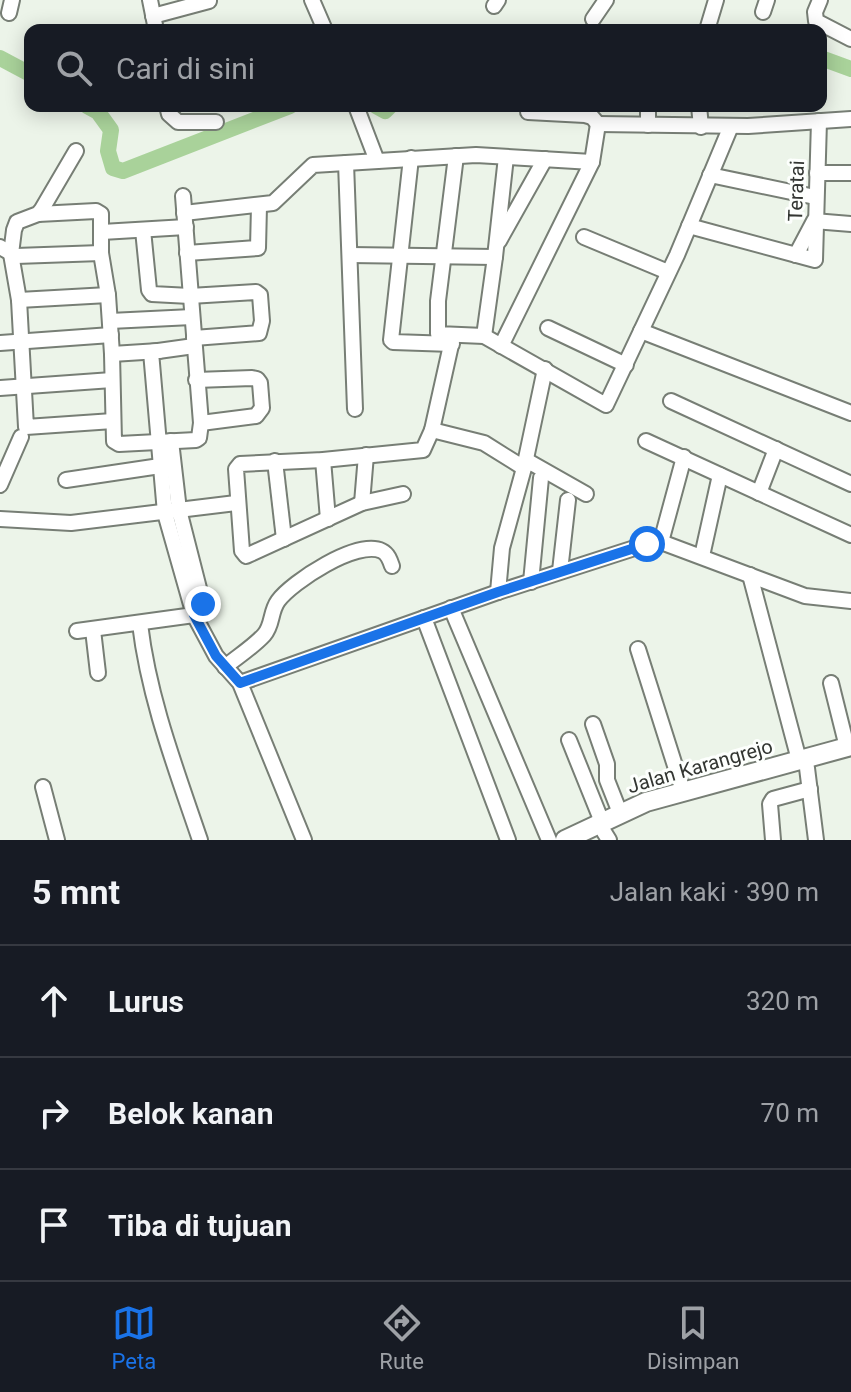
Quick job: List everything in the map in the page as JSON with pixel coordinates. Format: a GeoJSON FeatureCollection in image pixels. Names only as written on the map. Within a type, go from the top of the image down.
{"type":"FeatureCollection","features":[{"type":"Feature","properties":{"kind":"main road","name":"Jalan Karangrejo"},"geometry":{"type":"LineString","coordinates":[[585,840],[671,803],[850,750]]}},
{"type":"Feature","properties":{"kind":"main road","name":"Jalan Karangrejo"},"geometry":{"type":"LineString","coordinates":[[565,840],[605,831],[620,813],[683,791],[803,764]]}},
{"type":"Feature","properties":{"kind":"street"},"geometry":{"type":"LineString","coordinates":[[150,0],[154,23],[209,1]]}},
{"type":"Feature","properties":{"kind":"street"},"geometry":{"type":"LineString","coordinates":[[312,0],[322,24]]}},
{"type":"Feature","properties":{"kind":"street"},"geometry":{"type":"LineString","coordinates":[[593,19],[606,0]]}},
{"type":"Feature","properties":{"kind":"street"},"geometry":{"type":"LineString","coordinates":[[709,24],[716,0]]}},
{"type":"Feature","properties":{"kind":"street"},"geometry":{"type":"LineString","coordinates":[[820,0],[815,12],[816,21],[822,24]]}},
{"type":"Feature","properties":{"kind":"street"},"geometry":{"type":"LineString","coordinates":[[827,27],[851,39]]}},
{"type":"Feature","properties":{"kind":"street"},"geometry":{"type":"LineString","coordinates":[[168,112],[178,122],[216,122]]}},
{"type":"Feature","properties":{"kind":"street"},"geometry":{"type":"LineString","coordinates":[[359,112],[377,161]]}},
{"type":"Feature","properties":{"kind":"street"},"geometry":{"type":"LineString","coordinates":[[528,112],[585,115],[598,124],[701,127],[851,119]]}},
{"type":"Feature","properties":{"kind":"street"},"geometry":{"type":"LineString","coordinates":[[648,112],[648,125]]}},
{"type":"Feature","properties":{"kind":"street"},"geometry":{"type":"LineString","coordinates":[[700,112],[701,127]]}},
{"type":"Feature","properties":{"kind":"street","name":"Teratai"},"geometry":{"type":"LineString","coordinates":[[796,255],[813,260],[817,255],[814,221],[819,121]]}},
{"type":"Feature","properties":{"kind":"street"},"geometry":{"type":"LineString","coordinates":[[501,346],[592,162],[598,124]]}},
{"type":"Feature","properties":{"kind":"street"},"geometry":{"type":"LineString","coordinates":[[411,158],[392,342],[484,336],[606,405],[689,226],[731,126]]}},
{"type":"Feature","properties":{"kind":"street"},"geometry":{"type":"LineString","coordinates":[[38,214],[76,151]]}},
{"type":"Feature","properties":{"kind":"street"},"geometry":{"type":"LineString","coordinates":[[102,232],[143,230],[278,200],[313,165],[456,156],[592,162]]}},
{"type":"Feature","properties":{"kind":"street"},"geometry":{"type":"LineString","coordinates":[[453,340],[437,330],[456,156]]}},
{"type":"Feature","properties":{"kind":"street"},"geometry":{"type":"LineString","coordinates":[[484,336],[506,157]]}},
{"type":"Feature","properties":{"kind":"street"},"geometry":{"type":"LineString","coordinates":[[496,253],[545,159]]}},
{"type":"Feature","properties":{"kind":"street"},"geometry":{"type":"LineString","coordinates":[[346,163],[355,409]]}},
{"type":"Feature","properties":{"kind":"street"},"geometry":{"type":"LineString","coordinates":[[817,173],[851,173]]}},
{"type":"Feature","properties":{"kind":"street"},"geometry":{"type":"LineString","coordinates":[[710,175],[815,197]]}},
{"type":"Feature","properties":{"kind":"street"},"geometry":{"type":"LineString","coordinates":[[113,421],[26,427],[19,300],[6,251],[15,224],[38,214],[100,211],[116,443],[196,440],[201,423],[183,196]]}},
{"type":"Feature","properties":{"kind":"street"},"geometry":{"type":"LineString","coordinates":[[187,253],[258,248],[259,206]]}},
{"type":"Feature","properties":{"kind":"street"},"geometry":{"type":"LineString","coordinates":[[689,226],[796,255],[814,221],[851,224]]}},
{"type":"Feature","properties":{"kind":"street"},"geometry":{"type":"LineString","coordinates":[[143,230],[149,290],[156,295],[256,292],[260,295],[259,333],[151,352],[172,511]]}},
{"type":"Feature","properties":{"kind":"street"},"geometry":{"type":"LineString","coordinates":[[584,237],[668,272]]}},
{"type":"Feature","properties":{"kind":"street"},"geometry":{"type":"LineString","coordinates":[[6,251],[30,257],[101,253]]}},
{"type":"Feature","properties":{"kind":"street"},"geometry":{"type":"LineString","coordinates":[[350,255],[399,258],[496,253]]}},
{"type":"Feature","properties":{"kind":"street"},"geometry":{"type":"LineString","coordinates":[[19,300],[108,295]]}},
{"type":"Feature","properties":{"kind":"street"},"geometry":{"type":"LineString","coordinates":[[0,343],[21,343],[192,317]]}},
{"type":"Feature","properties":{"kind":"street"},"geometry":{"type":"LineString","coordinates":[[548,328],[626,365]]}},
{"type":"Feature","properties":{"kind":"street"},"geometry":{"type":"LineString","coordinates":[[641,331],[851,413]]}},
{"type":"Feature","properties":{"kind":"street"},"geometry":{"type":"LineString","coordinates":[[403,494],[362,503],[244,556],[242,551],[236,503],[237,466],[247,462],[323,460],[423,450],[432,430],[453,340]]}},
{"type":"Feature","properties":{"kind":"street"},"geometry":{"type":"LineString","coordinates":[[112,354],[159,351]]}},
{"type":"Feature","properties":{"kind":"street"},"geometry":{"type":"LineString","coordinates":[[498,592],[504,539],[525,464],[545,369]]}},
{"type":"Feature","properties":{"kind":"street"},"geometry":{"type":"LineString","coordinates":[[196,380],[252,378],[260,383],[262,408],[259,414],[201,423]]}},
{"type":"Feature","properties":{"kind":"street"},"geometry":{"type":"LineString","coordinates":[[0,388],[112,380]]}},
{"type":"Feature","properties":{"kind":"street"},"geometry":{"type":"LineString","coordinates":[[671,401],[851,484]]}},
{"type":"Feature","properties":{"kind":"street"},"geometry":{"type":"LineString","coordinates":[[432,430],[484,443],[586,494]]}},
{"type":"Feature","properties":{"kind":"street"},"geometry":{"type":"LineString","coordinates":[[0,485],[21,437]]}},
{"type":"Feature","properties":{"kind":"street"},"geometry":{"type":"LineString","coordinates":[[164,441],[160,466],[194,615],[225,667],[240,683],[304,840]]}},
{"type":"Feature","properties":{"kind":"street"},"geometry":{"type":"LineString","coordinates":[[646,441],[851,535]]}},
{"type":"Feature","properties":{"kind":"street"},"geometry":{"type":"LineString","coordinates":[[759,493],[776,449]]}},
{"type":"Feature","properties":{"kind":"street"},"geometry":{"type":"LineString","coordinates":[[362,503],[366,455]]}},
{"type":"Feature","properties":{"kind":"street"},"geometry":{"type":"LineString","coordinates":[[661,542],[684,457]]}},
{"type":"Feature","properties":{"kind":"street"},"geometry":{"type":"LineString","coordinates":[[323,460],[328,519]]}},
{"type":"Feature","properties":{"kind":"street"},"geometry":{"type":"LineString","coordinates":[[275,461],[284,539]]}},
{"type":"Feature","properties":{"kind":"street"},"geometry":{"type":"LineString","coordinates":[[66,480],[160,466]]}},
{"type":"Feature","properties":{"kind":"street"},"geometry":{"type":"LineString","coordinates":[[702,556],[720,475]]}},
{"type":"Feature","properties":{"kind":"street"},"geometry":{"type":"LineString","coordinates":[[531,582],[541,478]]}},
{"type":"Feature","properties":{"kind":"street"},"geometry":{"type":"LineString","coordinates":[[560,571],[568,500]]}},
{"type":"Feature","properties":{"kind":"street"},"geometry":{"type":"LineString","coordinates":[[0,519],[71,523],[236,503]]}},
{"type":"Feature","properties":{"kind":"street"},"geometry":{"type":"LineString","coordinates":[[240,683],[616,552],[661,542],[815,599],[851,601]]}},
{"type":"Feature","properties":{"kind":"street"},"geometry":{"type":"LineString","coordinates":[[225,667],[266,633],[273,609],[280,598],[331,560],[345,553],[376,549],[389,557],[392,566]]}},
{"type":"Feature","properties":{"kind":"street"},"geometry":{"type":"LineString","coordinates":[[750,575],[810,789],[816,840]]}},
{"type":"Feature","properties":{"kind":"street"},"geometry":{"type":"LineString","coordinates":[[451,608],[549,840]]}},
{"type":"Feature","properties":{"kind":"street"},"geometry":{"type":"LineString","coordinates":[[77,631],[194,615]]}},
{"type":"Feature","properties":{"kind":"street"},"geometry":{"type":"LineString","coordinates":[[424,618],[508,840]]}},
{"type":"Feature","properties":{"kind":"street"},"geometry":{"type":"LineString","coordinates":[[140,624],[145,668],[154,703],[200,840]]}},
{"type":"Feature","properties":{"kind":"street"},"geometry":{"type":"LineString","coordinates":[[93,630],[98,673]]}},
{"type":"Feature","properties":{"kind":"street"},"geometry":{"type":"LineString","coordinates":[[638,649],[683,791]]}},
{"type":"Feature","properties":{"kind":"street"},"geometry":{"type":"LineString","coordinates":[[831,683],[850,750]]}},
{"type":"Feature","properties":{"kind":"street"},"geometry":{"type":"LineString","coordinates":[[593,724],[607,764],[607,780],[620,813]]}},
{"type":"Feature","properties":{"kind":"street"},"geometry":{"type":"LineString","coordinates":[[569,740],[605,831]]}},
{"type":"Feature","properties":{"kind":"street"},"geometry":{"type":"LineString","coordinates":[[43,787],[57,840]]}},
{"type":"Feature","properties":{"kind":"street"},"geometry":{"type":"LineString","coordinates":[[773,840],[770,804],[776,797],[810,789]]}},
{"type":"Feature","properties":{"kind":"street"},"geometry":{"type":"LineString","coordinates":[[776,797],[780,840]]}},
{"type":"Feature","properties":{"kind":"waterway"},"geometry":{"type":"LineString","coordinates":[[0,58],[24,71]]}},
{"type":"Feature","properties":{"kind":"waterway"},"geometry":{"type":"LineString","coordinates":[[827,60],[851,69]]}},
{"type":"Feature","properties":{"kind":"waterway"},"geometry":{"type":"LineString","coordinates":[[98,112],[111,130],[108,151],[113,168],[123,171],[275,112]]}},
{"type":"Feature","properties":{"kind":"route"},"geometry":{"type":"LineString","coordinates":[[203,604],[194,615],[216,656],[240,683],[498,592],[647,544]]}}]}
